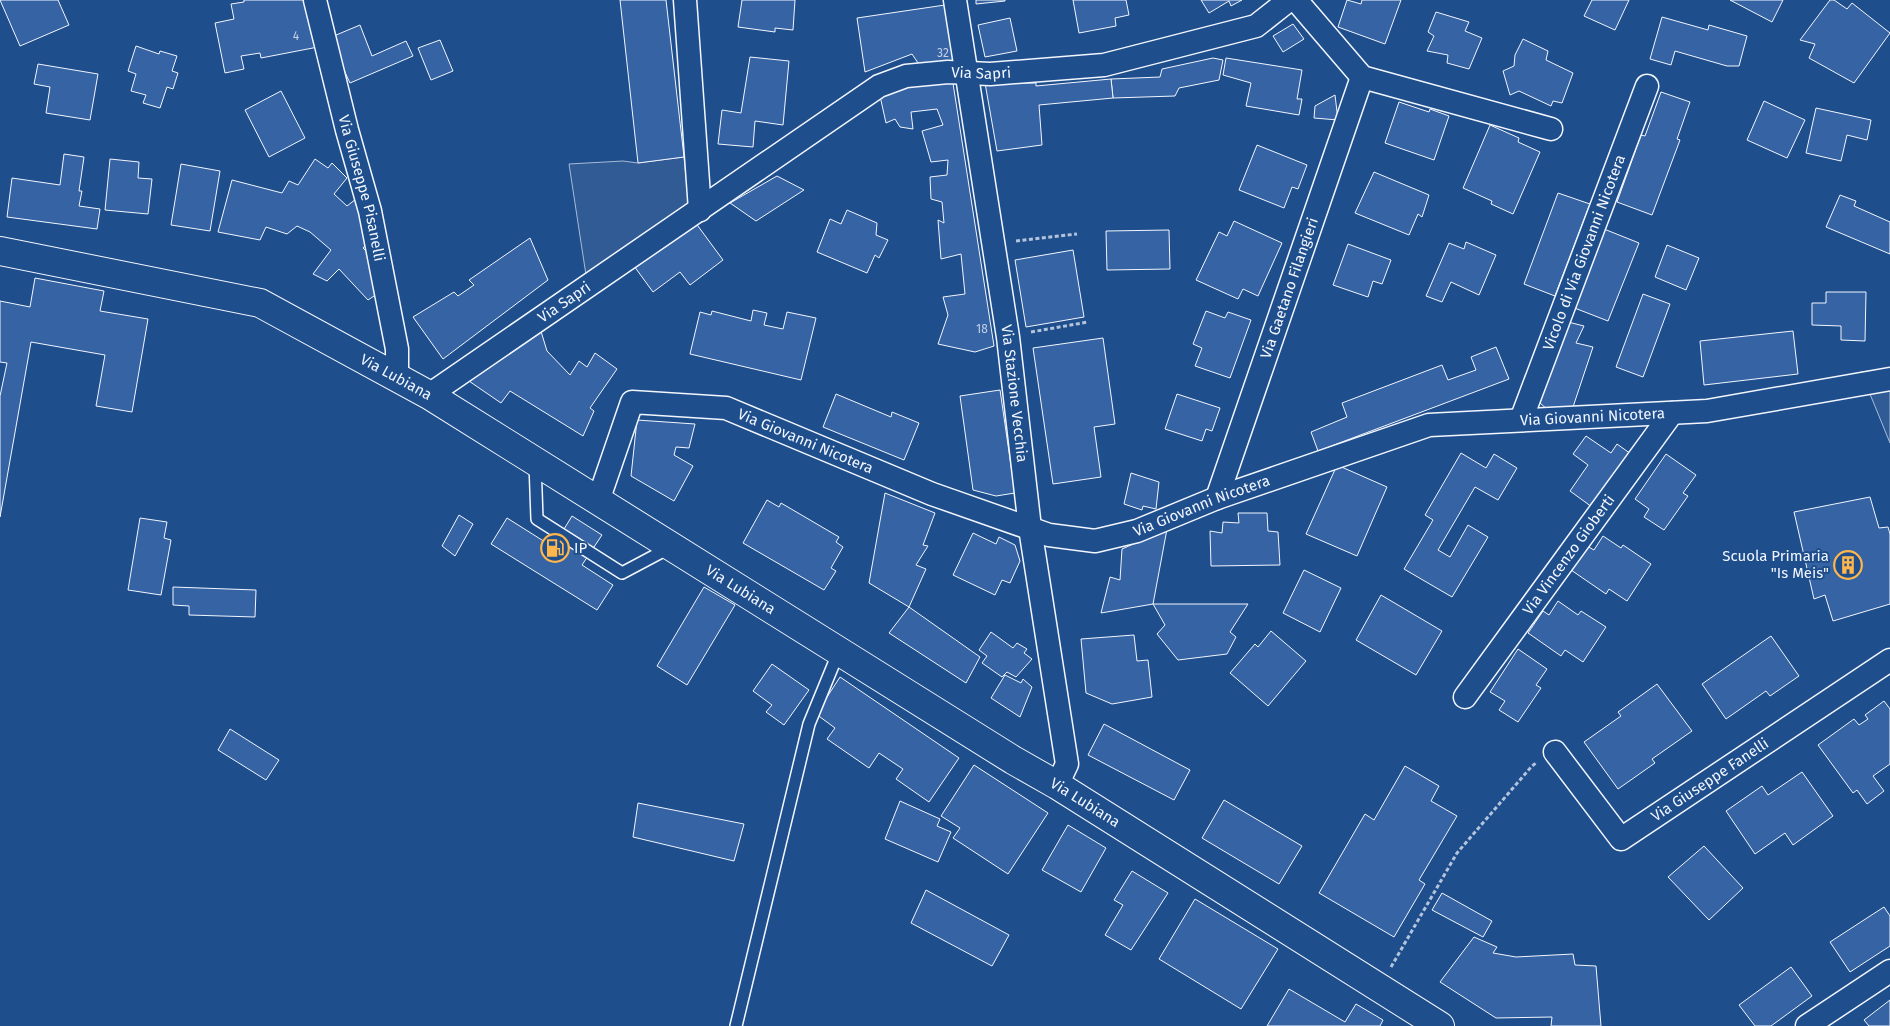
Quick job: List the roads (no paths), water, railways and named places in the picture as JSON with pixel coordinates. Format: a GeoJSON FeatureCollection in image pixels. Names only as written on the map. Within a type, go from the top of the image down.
{"type":"FeatureCollection","features":[{"type":"Feature","properties":{"kind":"street","name":"Via Giuseppe Pisanelli"},"geometry":{"type":"LineString","coordinates":[[315,0],[347,130],[370,211],[397,349],[397,377]]}},
{"type":"Feature","properties":{"kind":"street"},"geometry":{"type":"LineString","coordinates":[[685,0],[700,210]]}},
{"type":"Feature","properties":{"kind":"street","name":"Via Stazione Vecchia"},"geometry":{"type":"LineString","coordinates":[[955,0],[1008,337],[1030,528],[1066,764],[1057,785]]}},
{"type":"Feature","properties":{"kind":"street","name":"Via Sapri"},"geometry":{"type":"LineString","coordinates":[[429,395],[879,86],[906,76],[948,72],[990,74],[1104,65],[1256,26],[1289,0]]}},
{"type":"Feature","properties":{"kind":"street"},"geometry":{"type":"LineString","coordinates":[[1296,0],[1362,77],[1551,129]]}},
{"type":"Feature","properties":{"kind":"street","name":"Via Gaetano Filangieri"},"geometry":{"type":"LineString","coordinates":[[1217,498],[1362,77]]}},
{"type":"Feature","properties":{"kind":"street","name":"Vicolo di Via Giovanni Nicotera"},"geometry":{"type":"LineString","coordinates":[[1521,420],[1648,86]]}},
{"type":"Feature","properties":{"kind":"street","name":"Via Lubiana"},"geometry":{"type":"LineString","coordinates":[[0,251],[260,303],[429,395],[1013,760],[1057,785],[1440,1026]]}},
{"type":"Feature","properties":{"kind":"street","name":"Via Giovanni Nicotera"},"geometry":{"type":"LineString","coordinates":[[598,501],[632,402],[726,408],[932,494],[1049,535],[1095,541],[1137,531],[1217,498],[1429,424],[1707,411],[1890,379]]}},
{"type":"Feature","properties":{"kind":"street","name":"Via Vincenzo Gioberti"},"geometry":{"type":"LineString","coordinates":[[1466,697],[1672,413]]}},
{"type":"Feature","properties":{"kind":"street","name":"Via Giuseppe Fanelli"},"geometry":{"type":"LineString","coordinates":[[1555,752],[1622,839],[1890,660]]}},
{"type":"Feature","properties":{"kind":"street"},"geometry":{"type":"LineString","coordinates":[[1807,1026],[1890,970]]}},
{"type":"Feature","properties":{"kind":"lane"},"geometry":{"type":"LineString","coordinates":[[534,462],[537,519],[622,573],[672,547]]}},
{"type":"Feature","properties":{"kind":"lane"},"geometry":{"type":"LineString","coordinates":[[736,1026],[809,724],[840,651]]}},
{"type":"Feature","properties":{"kind":"place","name":"IP"},"geometry":{"type":"Point","coordinates":[555,548]}},
{"type":"Feature","properties":{"kind":"place","name":"Scuola Primaria \"Is Meis\""},"geometry":{"type":"Point","coordinates":[1848,565]}}]}
